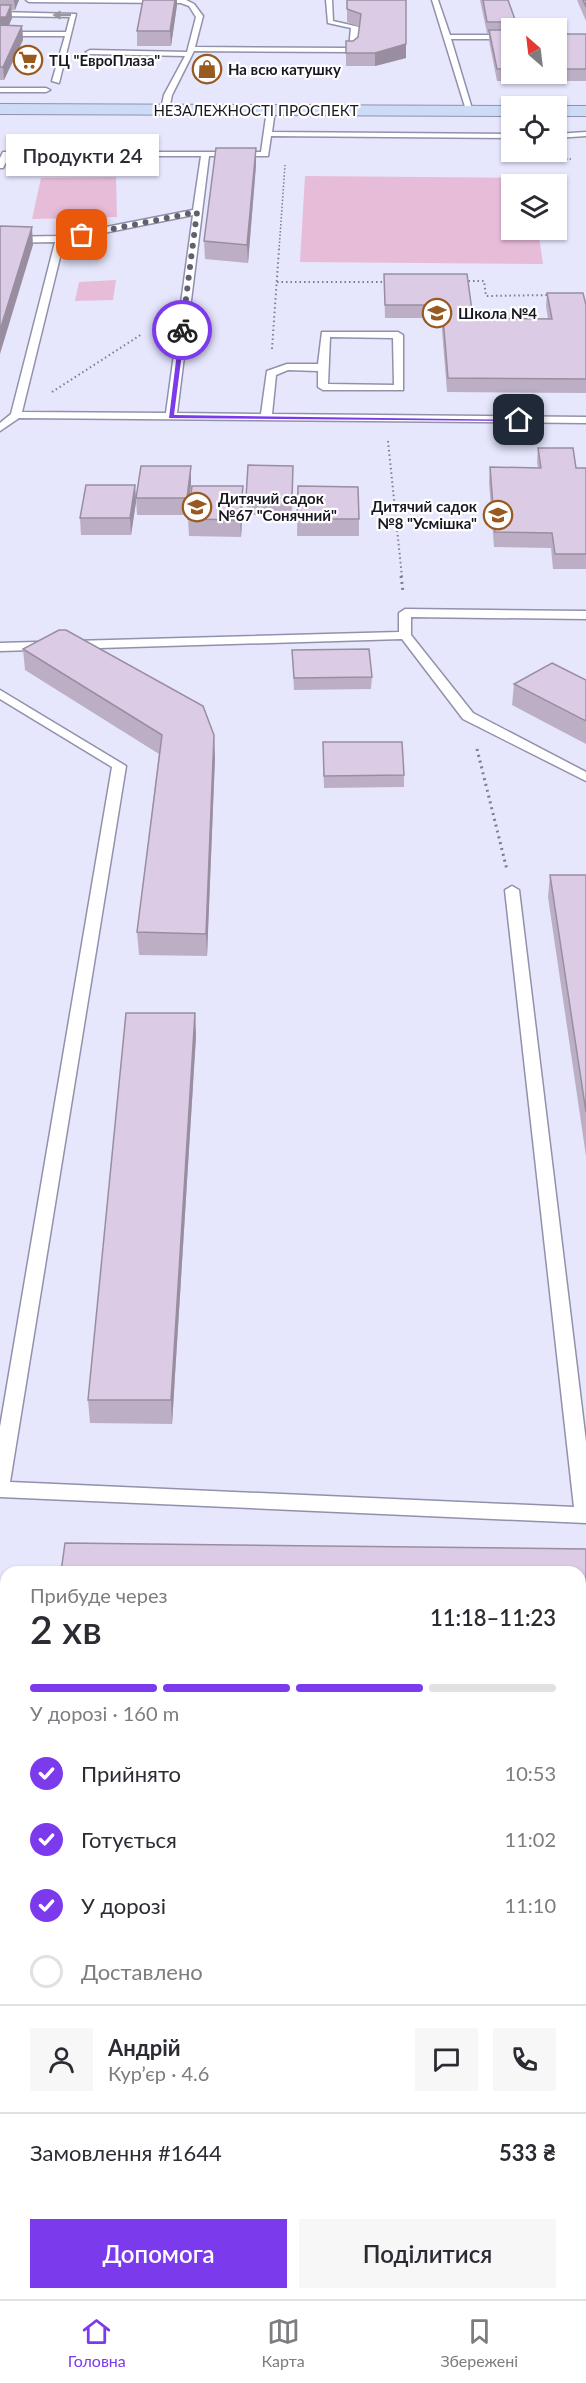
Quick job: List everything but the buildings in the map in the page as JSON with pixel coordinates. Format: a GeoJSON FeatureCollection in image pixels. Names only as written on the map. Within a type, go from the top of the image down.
{"type":"FeatureCollection","features":[{"type":"Feature","properties":{"kind":"street","name":"НЕЗАЛЕЖНОСТІ ПРОСПЕКТ"},"geometry":{"type":"LineString","coordinates":[[0,109],[501,111]]}},
{"type":"Feature","properties":{"kind":"street"},"geometry":{"type":"LineString","coordinates":[[567,111],[586,111]]}},
{"type":"Feature","properties":{"kind":"lane"},"geometry":{"type":"LineString","coordinates":[[29,0],[182,1],[192,5],[200,16],[191,51],[168,95],[165,109]]}},
{"type":"Feature","properties":{"kind":"lane"},"geometry":{"type":"LineString","coordinates":[[90,52],[352,50],[355,27],[330,22],[329,0]]}},
{"type":"Feature","properties":{"kind":"lane"},"geometry":{"type":"LineString","coordinates":[[435,0],[470,110]]}},
{"type":"Feature","properties":{"kind":"lane"},"geometry":{"type":"LineString","coordinates":[[0,14],[74,15],[56,81]]}},
{"type":"Feature","properties":{"kind":"lane"},"geometry":{"type":"LineString","coordinates":[[0,34],[69,34]]}},
{"type":"Feature","properties":{"kind":"lane"},"geometry":{"type":"LineString","coordinates":[[447,37],[501,37]]}},
{"type":"Feature","properties":{"kind":"lane"},"geometry":{"type":"LineString","coordinates":[[0,90],[46,90]]}},
{"type":"Feature","properties":{"kind":"lane"},"geometry":{"type":"LineString","coordinates":[[0,166],[6,154],[265,154],[271,110]]}},
{"type":"Feature","properties":{"kind":"lane"},"geometry":{"type":"LineString","coordinates":[[267,134],[501,136]]}},
{"type":"Feature","properties":{"kind":"lane"},"geometry":{"type":"LineString","coordinates":[[567,135],[586,134]]}},
{"type":"Feature","properties":{"kind":"lane"},"geometry":{"type":"LineString","coordinates":[[171,417],[205,154]]}},
{"type":"Feature","properties":{"kind":"lane"},"geometry":{"type":"LineString","coordinates":[[0,240],[60,239],[197,212]]}},
{"type":"Feature","properties":{"kind":"lane"},"geometry":{"type":"LineString","coordinates":[[0,428],[16,415],[60,239]]}},
{"type":"Feature","properties":{"kind":"lane"},"geometry":{"type":"LineString","coordinates":[[325,334],[398,335],[399,388],[323,387],[321,367],[325,334]]}},
{"type":"Feature","properties":{"kind":"lane"},"geometry":{"type":"LineString","coordinates":[[266,418],[271,373],[287,367],[321,367]]}},
{"type":"Feature","properties":{"kind":"lane"},"geometry":{"type":"LineString","coordinates":[[16,415],[586,420]]}},
{"type":"Feature","properties":{"kind":"lane"},"geometry":{"type":"LineString","coordinates":[[586,615],[405,613],[405,634],[468,716],[586,777]]}},
{"type":"Feature","properties":{"kind":"lane"},"geometry":{"type":"LineString","coordinates":[[0,647],[405,634]]}},
{"type":"Feature","properties":{"kind":"lane"},"geometry":{"type":"LineString","coordinates":[[0,694],[119,766],[0,1487],[586,1515],[512,890]]}},
{"type":"Feature","properties":{"kind":"path"},"geometry":{"type":"LineString","coordinates":[[271,373],[286,158]]}},
{"type":"Feature","properties":{"kind":"path"},"geometry":{"type":"LineString","coordinates":[[461,281],[484,281],[486,296],[553,295]]}},
{"type":"Feature","properties":{"kind":"path"},"geometry":{"type":"LineString","coordinates":[[277,282],[392,282]]}},
{"type":"Feature","properties":{"kind":"path"},"geometry":{"type":"LineString","coordinates":[[16,415],[142,334]]}},
{"type":"Feature","properties":{"kind":"path"},"geometry":{"type":"LineString","coordinates":[[386,419],[405,613]]}},
{"type":"Feature","properties":{"kind":"path"},"geometry":{"type":"LineString","coordinates":[[468,716],[512,890]]}},
{"type":"Feature","properties":{"kind":"shaded area"},"geometry":{"type":"Polygon","coordinates":[[[305,176],[501,178],[501,240],[539,240],[543,264],[300,262],[305,176]]]}},
{"type":"Feature","properties":{"kind":"shaded area"},"geometry":{"type":"Polygon","coordinates":[[[116,177],[117,217],[32,219],[41,178],[116,177]]]}},
{"type":"Feature","properties":{"kind":"shaded area"},"geometry":{"type":"Polygon","coordinates":[[[116,280],[113,300],[75,301],[79,282],[116,280]]]}},
{"type":"Feature","properties":{"kind":"way so far"},"geometry":{"type":"LineString","coordinates":[[82,235],[197,212],[182,330]]}},
{"type":"Feature","properties":{"kind":"place","name":"ТЦ \"ЕвроПлаза\""},"geometry":{"type":"Point","coordinates":[28,60]}},
{"type":"Feature","properties":{"kind":"place","name":"На всю катушку"},"geometry":{"type":"Point","coordinates":[207,69]}},
{"type":"Feature","properties":{"kind":"place","name":"Продукти 24"},"geometry":{"type":"Point","coordinates":[82,235]}},
{"type":"Feature","properties":{"kind":"place","name":"Школа №4"},"geometry":{"type":"Point","coordinates":[437,313]}},
{"type":"Feature","properties":{"kind":"place","name":"Дитячий садок №67 \"Сонячний\""},"geometry":{"type":"Point","coordinates":[197,507]}},
{"type":"Feature","properties":{"kind":"place","name":"Дитячий садок №8 \"Усмішка\""},"geometry":{"type":"Point","coordinates":[498,515]}},
{"type":"Feature","properties":{"kind":"route"},"geometry":{"type":"LineString","coordinates":[[182,330],[171,417],[519,420]]}}]}
